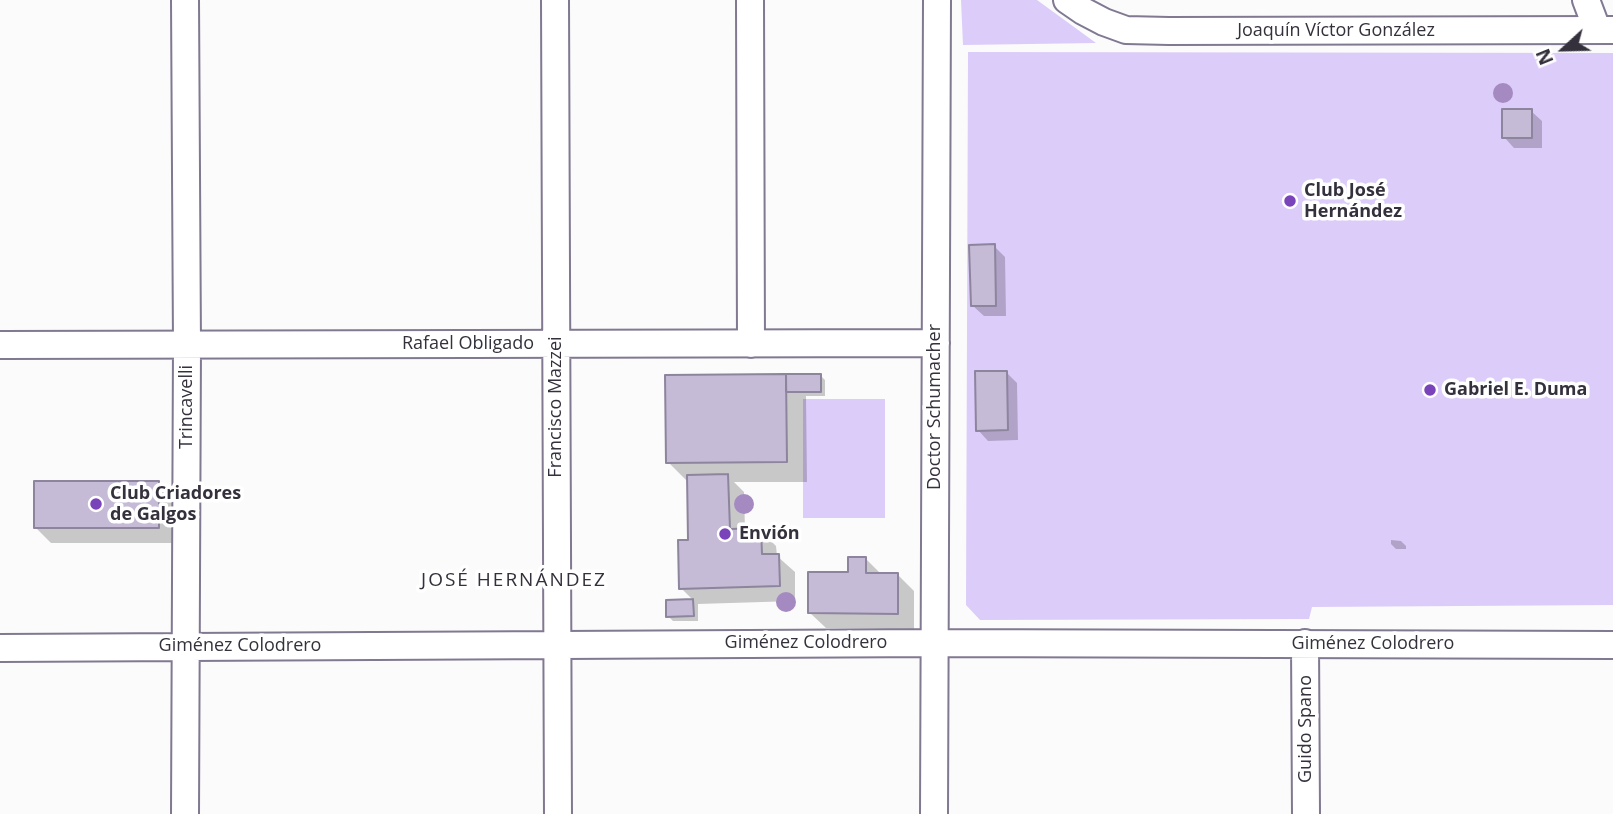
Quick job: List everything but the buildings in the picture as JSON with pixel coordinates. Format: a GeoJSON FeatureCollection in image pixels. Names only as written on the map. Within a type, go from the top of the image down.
{"type":"FeatureCollection","features":[{"type":"Feature","properties":{"kind":"street","name":"Trincavelli"},"geometry":{"type":"LineString","coordinates":[[185,0],[185,814]]}},
{"type":"Feature","properties":{"kind":"street","name":"Francisco Mazzei"},"geometry":{"type":"LineString","coordinates":[[555,0],[558,814]]}},
{"type":"Feature","properties":{"kind":"street"},"geometry":{"type":"LineString","coordinates":[[750,0],[751,344]]}},
{"type":"Feature","properties":{"kind":"street","name":"Doctor Schumacher"},"geometry":{"type":"LineString","coordinates":[[934,814],[937,0]]}},
{"type":"Feature","properties":{"kind":"street","name":"Joaquín Víctor González"},"geometry":{"type":"LineString","coordinates":[[1068,0],[1104,22],[1126,30],[1605,29]]}},
{"type":"Feature","properties":{"kind":"street"},"geometry":{"type":"LineString","coordinates":[[1586,0],[1605,29]]}},
{"type":"Feature","properties":{"kind":"street","name":"Rafael Obligado"},"geometry":{"type":"LineString","coordinates":[[0,345],[936,343]]}},
{"type":"Feature","properties":{"kind":"street","name":"Giménez Colodrero"},"geometry":{"type":"LineString","coordinates":[[0,648],[935,643],[1613,645]]}},
{"type":"Feature","properties":{"kind":"street","name":"Guido Spano"},"geometry":{"type":"LineString","coordinates":[[1305,643],[1307,814]]}},
{"type":"Feature","properties":{"kind":"shaded area"},"geometry":{"type":"Polygon","coordinates":[[[961,0],[1037,0],[1096,43],[963,45],[961,0]]]}},
{"type":"Feature","properties":{"kind":"shaded area","name":"Club José Hernández"},"geometry":{"type":"Polygon","coordinates":[[[968,52],[1613,53],[1613,605],[1312,607],[1309,619],[980,620],[966,605],[968,52]]]}},
{"type":"Feature","properties":{"kind":"shaded area"},"geometry":{"type":"Polygon","coordinates":[[[803,399],[885,399],[885,518],[803,518],[803,399]]]}},
{"type":"Feature","properties":{"kind":"place","name":"Club José Hernández"},"geometry":{"type":"Point","coordinates":[1290,201]}},
{"type":"Feature","properties":{"kind":"place","name":"Gabriel E. Duma"},"geometry":{"type":"Point","coordinates":[1430,390]}},
{"type":"Feature","properties":{"kind":"place","name":"Club Criadores de Galgos"},"geometry":{"type":"Point","coordinates":[96,504]}},
{"type":"Feature","properties":{"kind":"place","name":"Envión"},"geometry":{"type":"Point","coordinates":[725,534]}},
{"type":"Feature","properties":{"kind":"district","name":"JOSÉ HERNÁNDEZ"},"geometry":{"type":"Point","coordinates":[514,581]}}]}
